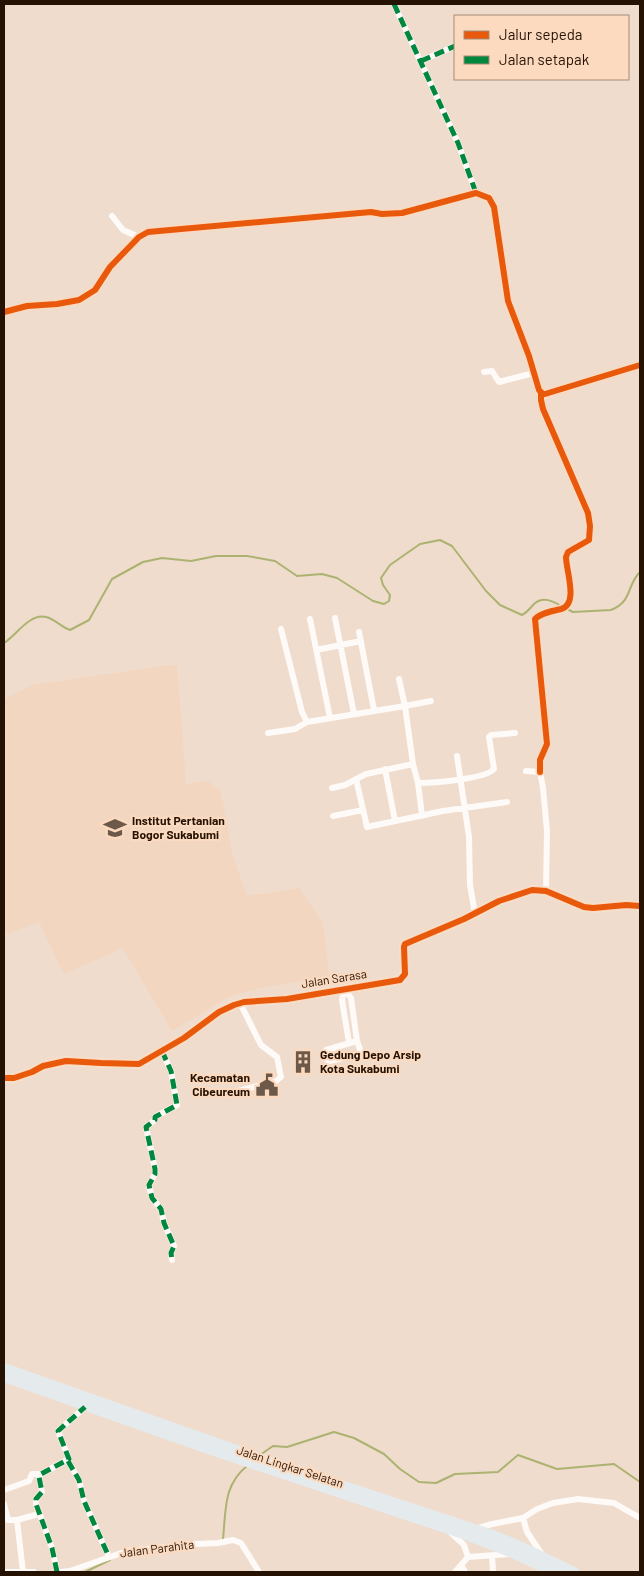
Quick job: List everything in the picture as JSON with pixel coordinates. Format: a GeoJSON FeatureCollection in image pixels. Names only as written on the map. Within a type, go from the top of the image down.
{"type":"FeatureCollection","features":[{"type":"Feature","properties":{"kind":"main road","name":"Jalan Lingkar Selatan"},"geometry":{"type":"LineString","coordinates":[[4,1368],[86,1402],[446,1529],[514,1554],[553,1572]]}},
{"type":"Feature","properties":{"kind":"main road","name":"Jalan Lingkar Selatan"},"geometry":{"type":"LineString","coordinates":[[4,1377],[272,1462],[474,1529],[517,1545],[574,1572]]}},
{"type":"Feature","properties":{"kind":"street"},"geometry":{"type":"LineString","coordinates":[[394,4],[458,143],[476,193]]}},
{"type":"Feature","properties":{"kind":"street"},"geometry":{"type":"LineString","coordinates":[[421,61],[454,46]]}},
{"type":"Feature","properties":{"kind":"street"},"geometry":{"type":"LineString","coordinates":[[4,312],[27,306],[79,300],[95,290],[110,267],[139,237],[148,232],[371,212],[382,214],[402,213],[476,193],[490,198],[494,207],[508,301],[530,356],[537,388],[545,394],[640,365]]}},
{"type":"Feature","properties":{"kind":"street"},"geometry":{"type":"LineString","coordinates":[[112,216],[123,230],[139,237]]}},
{"type":"Feature","properties":{"kind":"street"},"geometry":{"type":"LineString","coordinates":[[484,372],[492,372],[500,382],[534,372]]}},
{"type":"Feature","properties":{"kind":"street"},"geometry":{"type":"LineString","coordinates":[[541,392],[543,408],[588,513],[590,526],[588,540],[574,547],[568,552],[566,557],[571,595],[569,603],[563,608],[545,613],[535,619],[547,744],[540,760],[547,831],[546,891]]}},
{"type":"Feature","properties":{"kind":"street"},"geometry":{"type":"LineString","coordinates":[[335,618],[354,714]]}},
{"type":"Feature","properties":{"kind":"street"},"geometry":{"type":"LineString","coordinates":[[310,619],[330,718]]}},
{"type":"Feature","properties":{"kind":"street"},"geometry":{"type":"LineString","coordinates":[[281,629],[302,712],[307,722]]}},
{"type":"Feature","properties":{"kind":"street"},"geometry":{"type":"LineString","coordinates":[[359,632],[374,710]]}},
{"type":"Feature","properties":{"kind":"street"},"geometry":{"type":"LineString","coordinates":[[316,650],[361,641]]}},
{"type":"Feature","properties":{"kind":"street"},"geometry":{"type":"LineString","coordinates":[[399,680],[405,706],[422,816]]}},
{"type":"Feature","properties":{"kind":"street"},"geometry":{"type":"LineString","coordinates":[[268,733],[295,730],[307,722],[431,701]]}},
{"type":"Feature","properties":{"kind":"street"},"geometry":{"type":"LineString","coordinates":[[418,783],[461,779],[492,771],[494,769],[489,737],[491,735],[514,733]]}},
{"type":"Feature","properties":{"kind":"street"},"geometry":{"type":"LineString","coordinates":[[457,756],[469,837],[470,885],[475,914]]}},
{"type":"Feature","properties":{"kind":"street"},"geometry":{"type":"LineString","coordinates":[[332,788],[345,785],[366,774],[413,764]]}},
{"type":"Feature","properties":{"kind":"street"},"geometry":{"type":"LineString","coordinates":[[385,769],[394,821]]}},
{"type":"Feature","properties":{"kind":"street"},"geometry":{"type":"LineString","coordinates":[[526,771],[540,772]]}},
{"type":"Feature","properties":{"kind":"street"},"geometry":{"type":"LineString","coordinates":[[356,779],[368,827],[508,802]]}},
{"type":"Feature","properties":{"kind":"street"},"geometry":{"type":"LineString","coordinates":[[334,816],[363,810]]}},
{"type":"Feature","properties":{"kind":"street","name":"Jalan Sarasa"},"geometry":{"type":"LineString","coordinates":[[4,1078],[14,1078],[43,1066],[66,1061],[101,1064],[139,1064],[192,1033],[219,1012],[240,1003],[286,999],[403,979],[406,971],[405,944],[525,891],[546,891],[584,907],[594,908],[626,904],[640,906]]}},
{"type":"Feature","properties":{"kind":"street"},"geometry":{"type":"LineString","coordinates":[[344,989],[351,998],[357,1041],[361,1052],[360,1054],[330,1061],[326,1059],[324,1052],[326,1050],[357,1041]]}},
{"type":"Feature","properties":{"kind":"street"},"geometry":{"type":"LineString","coordinates":[[344,989],[342,1000],[348,1043]]}},
{"type":"Feature","properties":{"kind":"street"},"geometry":{"type":"LineString","coordinates":[[227,1094],[276,1081],[281,1077],[278,1057],[261,1045],[240,1003]]}},
{"type":"Feature","properties":{"kind":"street"},"geometry":{"type":"LineString","coordinates":[[162,1052],[171,1071],[177,1106],[155,1117],[155,1120],[146,1126],[155,1169],[155,1174],[149,1185],[152,1198],[161,1209],[164,1223],[174,1246],[171,1253],[172,1260]]}},
{"type":"Feature","properties":{"kind":"street"},"geometry":{"type":"LineString","coordinates":[[86,1402],[58,1431],[69,1458],[68,1461],[79,1480],[84,1501],[109,1557]]}},
{"type":"Feature","properties":{"kind":"street"},"geometry":{"type":"LineString","coordinates":[[4,1490],[29,1481],[32,1474],[41,1474],[68,1461]]}},
{"type":"Feature","properties":{"kind":"street"},"geometry":{"type":"LineString","coordinates":[[41,1474],[39,1479],[42,1494],[36,1502],[59,1572]]}},
{"type":"Feature","properties":{"kind":"street"},"geometry":{"type":"LineString","coordinates":[[474,1529],[523,1518],[537,1509],[553,1503],[578,1499],[614,1503],[640,1518]]}},
{"type":"Feature","properties":{"kind":"street"},"geometry":{"type":"LineString","coordinates":[[4,1504],[8,1520],[17,1520],[39,1514]]}},
{"type":"Feature","properties":{"kind":"street"},"geometry":{"type":"LineString","coordinates":[[523,1518],[527,1532],[544,1558]]}},
{"type":"Feature","properties":{"kind":"street"},"geometry":{"type":"LineString","coordinates":[[17,1520],[23,1572]]}},
{"type":"Feature","properties":{"kind":"street"},"geometry":{"type":"LineString","coordinates":[[446,1529],[464,1545],[468,1557]]}},
{"type":"Feature","properties":{"kind":"street","name":"Jalan Parahita"},"geometry":{"type":"LineString","coordinates":[[59,1572],[70,1571],[109,1557],[136,1550],[233,1540],[241,1543],[259,1572]]}},
{"type":"Feature","properties":{"kind":"street"},"geometry":{"type":"LineString","coordinates":[[455,1572],[468,1557],[514,1554]]}},
{"type":"Feature","properties":{"kind":"street"},"geometry":{"type":"LineString","coordinates":[[492,1556],[493,1572]]}},
{"type":"Feature","properties":{"kind":"street"},"geometry":{"type":"LineString","coordinates":[[461,1565],[465,1572]]}},
{"type":"Feature","properties":{"kind":"street"},"geometry":{"type":"LineString","coordinates":[[4,1572],[34,1572]]}},
{"type":"Feature","properties":{"kind":"shaded area","name":"Institut Pertanian Bogor Sukabumi"},"geometry":{"type":"Polygon","coordinates":[[[177,664],[186,784],[208,781],[219,789],[232,854],[247,896],[299,888],[323,923],[329,977],[266,987],[230,996],[172,1031],[123,948],[64,974],[39,922],[8,934],[4,929],[4,699],[32,685],[177,664]]]}},
{"type":"Feature","properties":{"kind":"waterway"},"geometry":{"type":"LineString","coordinates":[[4,643],[34,618],[46,617],[70,630],[89,620],[112,579],[143,562],[162,558],[191,561],[216,556],[247,556],[275,561],[297,576],[322,574],[337,578],[373,601],[384,604],[389,601],[390,595],[383,585],[381,578],[390,565],[420,544],[440,540],[452,546],[486,591],[500,605],[522,615],[541,600],[551,601],[561,606]]}},
{"type":"Feature","properties":{"kind":"waterway"},"geometry":{"type":"LineString","coordinates":[[565,608],[573,612],[611,610],[623,602],[640,572]]}},
{"type":"Feature","properties":{"kind":"waterway"},"geometry":{"type":"LineString","coordinates":[[260,1455],[273,1446],[287,1447],[334,1432],[354,1438],[384,1454],[400,1469],[419,1482],[436,1483],[455,1474],[498,1472],[518,1455],[557,1469],[614,1464],[640,1482]]}},
{"type":"Feature","properties":{"kind":"waterway"},"geometry":{"type":"LineString","coordinates":[[223,1539],[227,1499],[234,1481],[247,1466]]}},
{"type":"Feature","properties":{"kind":"waterway"},"geometry":{"type":"LineString","coordinates":[[123,1555],[134,1553]]}},
{"type":"Feature","properties":{"kind":"waterway"},"geometry":{"type":"LineString","coordinates":[[85,1572],[110,1560]]}},
{"type":"Feature","properties":{"kind":"marked path"},"geometry":{"type":"LineString","coordinates":[[394,4],[458,143],[476,193]]}},
{"type":"Feature","properties":{"kind":"marked path"},"geometry":{"type":"LineString","coordinates":[[421,61],[454,46]]}},
{"type":"Feature","properties":{"kind":"marked path"},"geometry":{"type":"LineString","coordinates":[[162,1051],[171,1071],[177,1105],[155,1117],[155,1120],[146,1127],[155,1169],[155,1174],[149,1185],[152,1198],[161,1209],[164,1223],[174,1246],[171,1253],[172,1260]]}},
{"type":"Feature","properties":{"kind":"marked path"},"geometry":{"type":"LineString","coordinates":[[57,1572],[52,1548],[36,1504],[36,1499],[42,1492],[39,1477],[41,1474],[69,1459],[58,1431],[85,1407]]}},
{"type":"Feature","properties":{"kind":"marked path"},"geometry":{"type":"LineString","coordinates":[[68,1461],[79,1480],[84,1501],[109,1557]]}},
{"type":"Feature","properties":{"kind":"cycle path"},"geometry":{"type":"LineString","coordinates":[[4,312],[27,306],[79,300],[95,290],[110,267],[139,237],[148,232],[371,212],[382,214],[402,213],[476,193],[489,198],[494,207],[508,301],[542,394],[640,365]]}},
{"type":"Feature","properties":{"kind":"cycle path"},"geometry":{"type":"LineString","coordinates":[[540,772],[540,760],[547,744],[535,619],[550,611],[561,609],[569,601],[570,586],[566,557],[568,552],[589,540],[590,526],[588,513],[543,409],[541,392]]}},
{"type":"Feature","properties":{"kind":"cycle path"},"geometry":{"type":"LineString","coordinates":[[4,1078],[14,1078],[43,1066],[66,1061],[139,1064],[184,1038],[219,1012],[234,1005],[244,1002],[287,999],[400,980],[405,974],[405,944],[464,919],[499,901],[532,890],[546,891],[584,907],[640,906]]}},
{"type":"Feature","properties":{"kind":"place","name":"Institut Pertanian Bogor Sukabumi"},"geometry":{"type":"Point","coordinates":[115,828]}},
{"type":"Feature","properties":{"kind":"place","name":"Gedung Depo Arsip Kota Sukabumi"},"geometry":{"type":"Point","coordinates":[303,1062]}},
{"type":"Feature","properties":{"kind":"place","name":"Kecamatan Cibeureum"},"geometry":{"type":"Point","coordinates":[267,1085]}}]}
